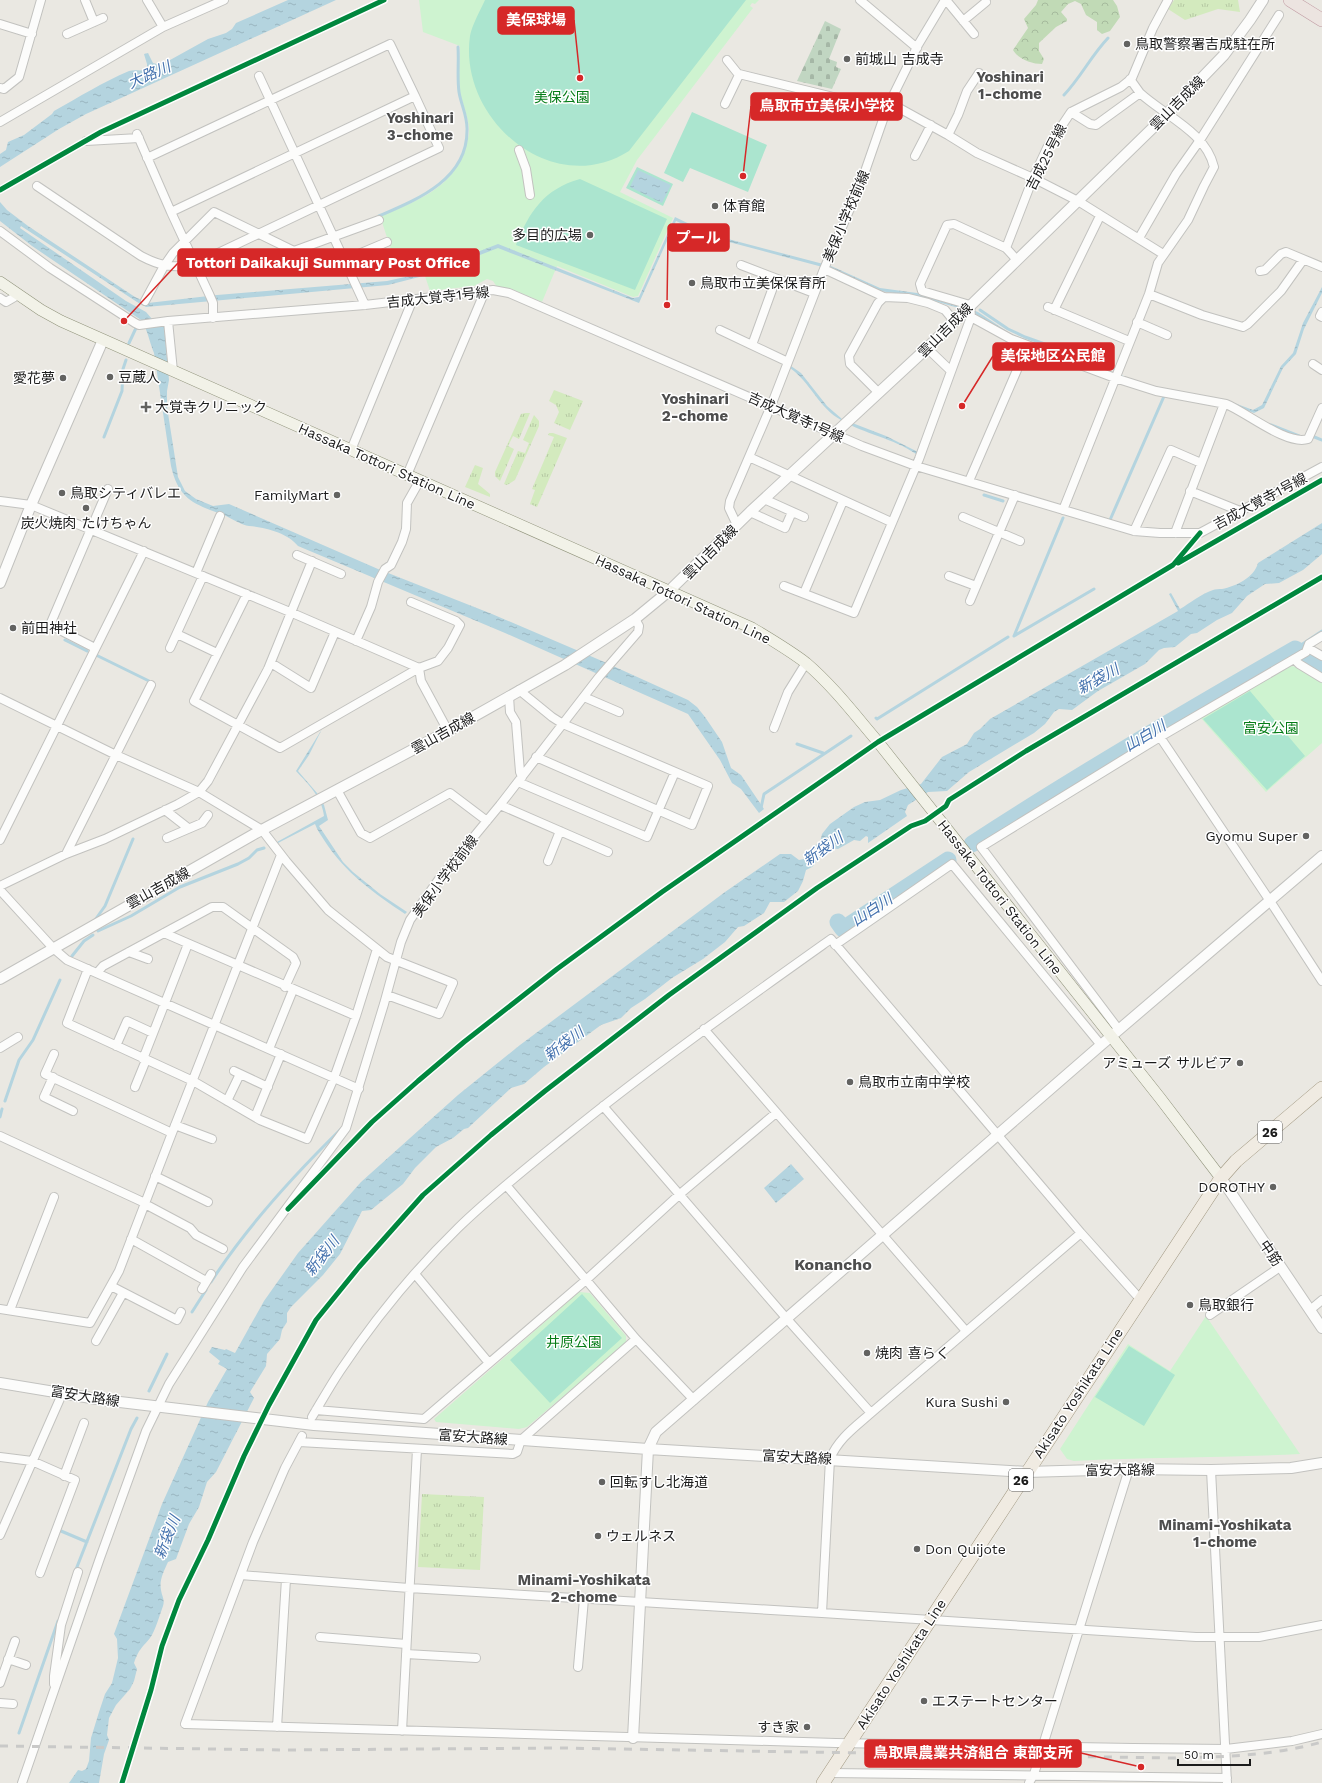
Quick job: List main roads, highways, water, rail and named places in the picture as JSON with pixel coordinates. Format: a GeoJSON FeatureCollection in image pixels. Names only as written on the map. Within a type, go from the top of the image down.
{"type":"FeatureCollection","features":[{"type":"Feature","properties":{"kind":"highway"},"geometry":{"type":"LineString","coordinates":[[1290,0],[1322,20]]}},
{"type":"Feature","properties":{"kind":"main road","name":"Hassaka Tottori Station Line"},"geometry":{"type":"LineString","coordinates":[[0,282],[18,295],[61,321],[752,628],[786,648],[806,664],[841,698],[1221,1178]]}},
{"type":"Feature","properties":{"kind":"main road","name":"Akisato Yoshikata Line"},"geometry":{"type":"LineString","coordinates":[[827,1778],[1140,1299],[1221,1178],[1236,1161],[1322,1088]]}},
{"type":"Feature","properties":{"kind":"water","name":"大路川"},"geometry":{"type":"Polygon","coordinates":[[[288,0],[336,0],[86,114],[59,129],[0,167],[0,154],[6,150],[8,142],[24,135],[54,111],[119,75],[129,71],[147,69],[144,54],[148,53],[153,63],[161,65],[208,39],[226,33],[232,29],[236,23],[288,0]]]}},
{"type":"Feature","properties":{"kind":"water"},"geometry":{"type":"Polygon","coordinates":[[[638,170],[671,185],[662,203],[630,187],[638,170]]]}},
{"type":"Feature","properties":{"kind":"water"},"geometry":{"type":"Polygon","coordinates":[[[0,202],[7,210],[28,226],[135,297],[148,303],[217,295],[387,281],[423,273],[498,244],[633,298],[639,297],[675,217],[708,233],[831,266],[880,288],[917,293],[961,305],[978,312],[1011,334],[1148,385],[1229,401],[1253,410],[1262,405],[1281,366],[1293,353],[1303,323],[1322,287],[1322,293],[1304,329],[1296,354],[1283,368],[1264,408],[1254,413],[1229,404],[1165,391],[1020,341],[977,315],[962,309],[917,296],[879,291],[830,269],[729,242],[707,235],[676,221],[639,303],[498,248],[431,274],[388,285],[146,307],[21,226],[20,228],[126,301],[146,312],[152,319],[164,326],[169,380],[167,407],[178,477],[185,491],[196,499],[213,506],[229,504],[378,569],[492,614],[688,700],[697,707],[722,742],[731,768],[741,775],[764,809],[759,813],[741,789],[732,783],[720,760],[688,714],[505,633],[298,546],[294,541],[282,534],[268,529],[243,524],[190,500],[184,494],[174,478],[154,353],[141,320],[32,246],[0,221],[0,202]]]}},
{"type":"Feature","properties":{"kind":"water"},"geometry":{"type":"Polygon","coordinates":[[[791,366],[801,373],[827,406],[842,419],[886,436],[918,452],[916,454],[898,444],[850,425],[833,415],[820,402],[803,380],[790,368],[791,366]]]}},
{"type":"Feature","properties":{"kind":"water","name":"新袋川"},"geometry":{"type":"Polygon","coordinates":[[[1322,523],[1322,554],[1303,570],[1279,583],[1265,584],[1247,596],[1232,613],[1217,620],[1197,633],[1191,634],[1175,647],[1159,650],[1145,664],[1098,691],[1072,710],[1059,709],[1054,712],[1045,724],[1034,733],[969,772],[947,791],[928,792],[908,805],[905,812],[907,816],[868,843],[868,837],[866,836],[860,841],[854,840],[838,849],[828,848],[812,867],[806,870],[798,891],[784,902],[770,902],[764,913],[744,926],[738,927],[725,942],[703,959],[672,978],[631,1008],[621,1018],[601,1025],[544,1067],[524,1084],[511,1088],[468,1128],[436,1147],[415,1168],[403,1184],[371,1210],[362,1211],[340,1254],[323,1275],[291,1307],[287,1313],[287,1322],[282,1330],[280,1339],[267,1354],[266,1366],[250,1392],[254,1398],[216,1472],[207,1482],[199,1507],[189,1524],[176,1559],[168,1562],[162,1576],[161,1583],[164,1604],[156,1627],[152,1635],[140,1649],[136,1658],[134,1663],[137,1669],[130,1689],[116,1705],[109,1718],[107,1735],[109,1740],[104,1754],[99,1783],[69,1783],[78,1770],[82,1771],[86,1769],[89,1761],[91,1738],[105,1694],[112,1683],[118,1658],[117,1639],[114,1634],[162,1504],[208,1402],[227,1369],[218,1364],[220,1361],[209,1352],[212,1347],[226,1349],[235,1353],[264,1301],[298,1253],[361,1182],[458,1095],[520,1045],[725,892],[780,854],[791,854],[799,860],[804,859],[810,849],[820,842],[822,834],[830,824],[854,807],[865,802],[880,800],[901,790],[921,784],[942,757],[967,744],[974,733],[990,719],[1178,611],[1169,594],[1171,593],[1180,609],[1200,596],[1215,589],[1227,588],[1238,583],[1253,573],[1258,563],[1322,523]]]}},
{"type":"Feature","properties":{"kind":"water"},"geometry":{"type":"Polygon","coordinates":[[[322,729],[309,755],[298,771],[317,793],[324,805],[328,820],[319,826],[343,862],[380,894],[407,912],[405,914],[371,890],[341,863],[332,852],[315,824],[278,843],[277,842],[324,816],[323,809],[317,797],[310,786],[296,771],[322,729]]]}},
{"type":"Feature","properties":{"kind":"water"},"geometry":{"type":"Polygon","coordinates":[[[791,1164],[804,1179],[776,1203],[764,1188],[791,1164]]]}},
{"type":"Feature","properties":{"kind":"waterway"},"geometry":{"type":"LineString","coordinates":[[1064,95],[1108,38]]}},
{"type":"Feature","properties":{"kind":"waterway"},"geometry":{"type":"LineString","coordinates":[[379,216],[408,203],[437,186],[449,175],[458,163],[465,148],[467,131],[459,92],[458,47]]}},
{"type":"Feature","properties":{"kind":"waterway"},"geometry":{"type":"LineString","coordinates":[[980,310],[1008,329],[1025,337],[1115,369]]}},
{"type":"Feature","properties":{"kind":"waterway"},"geometry":{"type":"LineString","coordinates":[[129,343],[136,328]]}},
{"type":"Feature","properties":{"kind":"waterway"},"geometry":{"type":"LineString","coordinates":[[104,437],[122,391],[123,369],[126,360]]}},
{"type":"Feature","properties":{"kind":"waterway"},"geometry":{"type":"LineString","coordinates":[[1110,520],[1165,394]]}},
{"type":"Feature","properties":{"kind":"waterway"},"geometry":{"type":"LineString","coordinates":[[1271,425],[1299,436]]}},
{"type":"Feature","properties":{"kind":"waterway"},"geometry":{"type":"LineString","coordinates":[[1312,436],[1322,440]]}},
{"type":"Feature","properties":{"kind":"waterway"},"geometry":{"type":"LineString","coordinates":[[984,495],[1003,501]]}},
{"type":"Feature","properties":{"kind":"waterway"},"geometry":{"type":"LineString","coordinates":[[1014,636],[1063,518]]}},
{"type":"Feature","properties":{"kind":"waterway"},"geometry":{"type":"LineString","coordinates":[[1014,636],[1094,589]]}},
{"type":"Feature","properties":{"kind":"waterway"},"geometry":{"type":"LineString","coordinates":[[1295,649],[1322,631]]}},
{"type":"Feature","properties":{"kind":"waterway"},"geometry":{"type":"LineString","coordinates":[[876,718],[877,719],[1008,637]]}},
{"type":"Feature","properties":{"kind":"waterway"},"geometry":{"type":"LineString","coordinates":[[65,640],[87,651]]}},
{"type":"Feature","properties":{"kind":"waterway","name":"山白川"},"geometry":{"type":"LineString","coordinates":[[972,844],[1173,720],[1295,649],[1322,664]]}},
{"type":"Feature","properties":{"kind":"waterway"},"geometry":{"type":"LineString","coordinates":[[96,655],[149,681]]}},
{"type":"Feature","properties":{"kind":"waterway"},"geometry":{"type":"LineString","coordinates":[[761,808],[764,794],[851,736]]}},
{"type":"Feature","properties":{"kind":"waterway"},"geometry":{"type":"LineString","coordinates":[[797,744],[823,753]]}},
{"type":"Feature","properties":{"kind":"waterway"},"geometry":{"type":"LineString","coordinates":[[95,920],[105,906],[133,839]]}},
{"type":"Feature","properties":{"kind":"waterway"},"geometry":{"type":"LineString","coordinates":[[98,931],[131,916],[180,887],[238,864],[249,858],[257,850],[264,848]]}},
{"type":"Feature","properties":{"kind":"waterway","name":"山白川"},"geometry":{"type":"LineString","coordinates":[[838,922],[843,929],[948,860]]}},
{"type":"Feature","properties":{"kind":"waterway"},"geometry":{"type":"LineString","coordinates":[[72,956],[84,941],[93,935]]}},
{"type":"Feature","properties":{"kind":"waterway"},"geometry":{"type":"LineString","coordinates":[[5,1101],[19,1060],[33,1040],[60,980]]}},
{"type":"Feature","properties":{"kind":"waterway"},"geometry":{"type":"LineString","coordinates":[[0,1117],[2,1109]]}},
{"type":"Feature","properties":{"kind":"waterway"},"geometry":{"type":"LineString","coordinates":[[211,1282],[255,1221],[288,1183],[341,1129]]}},
{"type":"Feature","properties":{"kind":"waterway"},"geometry":{"type":"LineString","coordinates":[[192,1312],[206,1290]]}},
{"type":"Feature","properties":{"kind":"waterway"},"geometry":{"type":"LineString","coordinates":[[149,1391],[167,1354]]}},
{"type":"Feature","properties":{"kind":"waterway"},"geometry":{"type":"LineString","coordinates":[[75,1572],[131,1429],[137,1418]]}},
{"type":"Feature","properties":{"kind":"waterway"},"geometry":{"type":"LineString","coordinates":[[61,1531],[87,1542]]}},
{"type":"Feature","properties":{"kind":"waterway"},"geometry":{"type":"LineString","coordinates":[[19,1733],[58,1621]]}},
{"type":"Feature","properties":{"kind":"railway"},"geometry":{"type":"LineString","coordinates":[[0,1746],[281,1750],[561,1748],[1171,1758],[1266,1753],[1303,1747],[1322,1742]]}},
{"type":"Feature","properties":{"kind":"place","name":"鳥取警察署吉成駐在所"},"geometry":{"type":"Point","coordinates":[1127,44]}},
{"type":"Feature","properties":{"kind":"place","name":"前城山 吉成寺"},"geometry":{"type":"Point","coordinates":[847,59]}},
{"type":"Feature","properties":{"kind":"place","name":"美保球場"},"geometry":{"type":"Point","coordinates":[580,78]}},
{"type":"Feature","properties":{"kind":"place","name":"鳥取市立美保小学校"},"geometry":{"type":"Point","coordinates":[743,176]}},
{"type":"Feature","properties":{"kind":"place","name":"体育館"},"geometry":{"type":"Point","coordinates":[715,206]}},
{"type":"Feature","properties":{"kind":"place","name":"多目的広場"},"geometry":{"type":"Point","coordinates":[590,235]}},
{"type":"Feature","properties":{"kind":"place","name":"鳥取市立美保保育所"},"geometry":{"type":"Point","coordinates":[692,283]}},
{"type":"Feature","properties":{"kind":"place","name":"プール"},"geometry":{"type":"Point","coordinates":[667,305]}},
{"type":"Feature","properties":{"kind":"place","name":"Tottori Daikakuji Summary Post Office"},"geometry":{"type":"Point","coordinates":[124,321]}},
{"type":"Feature","properties":{"kind":"place","name":"豆蔵人"},"geometry":{"type":"Point","coordinates":[110,377]}},
{"type":"Feature","properties":{"kind":"place","name":"愛花夢"},"geometry":{"type":"Point","coordinates":[63,378]}},
{"type":"Feature","properties":{"kind":"place","name":"美保地区公民館"},"geometry":{"type":"Point","coordinates":[962,406]}},
{"type":"Feature","properties":{"kind":"place","name":"大覚寺クリニック"},"geometry":{"type":"Point","coordinates":[146,407]}},
{"type":"Feature","properties":{"kind":"place","name":"鳥取シティバレエ"},"geometry":{"type":"Point","coordinates":[62,493]}},
{"type":"Feature","properties":{"kind":"place","name":"FamilyMart"},"geometry":{"type":"Point","coordinates":[337,495]}},
{"type":"Feature","properties":{"kind":"place","name":"炭火焼肉 たけちゃん"},"geometry":{"type":"Point","coordinates":[86,508]}},
{"type":"Feature","properties":{"kind":"place","name":"前田神社"},"geometry":{"type":"Point","coordinates":[13,628]}},
{"type":"Feature","properties":{"kind":"place","name":"Gyomu Super"},"geometry":{"type":"Point","coordinates":[1306,836]}},
{"type":"Feature","properties":{"kind":"place","name":"アミューズ サルビア"},"geometry":{"type":"Point","coordinates":[1240,1063]}},
{"type":"Feature","properties":{"kind":"place","name":"鳥取市立南中学校"},"geometry":{"type":"Point","coordinates":[850,1082]}},
{"type":"Feature","properties":{"kind":"place","name":"DOROTHY"},"geometry":{"type":"Point","coordinates":[1273,1187]}},
{"type":"Feature","properties":{"kind":"place","name":"鳥取銀行"},"geometry":{"type":"Point","coordinates":[1190,1305]}},
{"type":"Feature","properties":{"kind":"place","name":"焼肉 喜らく"},"geometry":{"type":"Point","coordinates":[867,1353]}},
{"type":"Feature","properties":{"kind":"place","name":"Kura Sushi"},"geometry":{"type":"Point","coordinates":[1006,1402]}},
{"type":"Feature","properties":{"kind":"place","name":"回転すし北海道"},"geometry":{"type":"Point","coordinates":[602,1482]}},
{"type":"Feature","properties":{"kind":"place","name":"ウェルネス"},"geometry":{"type":"Point","coordinates":[598,1536]}},
{"type":"Feature","properties":{"kind":"place","name":"Don Quijote"},"geometry":{"type":"Point","coordinates":[917,1549]}},
{"type":"Feature","properties":{"kind":"place","name":"エステートセンター"},"geometry":{"type":"Point","coordinates":[924,1701]}},
{"type":"Feature","properties":{"kind":"place","name":"すき家"},"geometry":{"type":"Point","coordinates":[807,1727]}},
{"type":"Feature","properties":{"kind":"place","name":"鳥取県農業共済組合 東部支所"},"geometry":{"type":"Point","coordinates":[1141,1767]}},
{"type":"Feature","properties":{"kind":"district","name":"Yoshinari 1-chome"},"geometry":{"type":"Point","coordinates":[1010,86]}},
{"type":"Feature","properties":{"kind":"district","name":"Yoshinari 3-chome"},"geometry":{"type":"Point","coordinates":[420,126]}},
{"type":"Feature","properties":{"kind":"district","name":"Yoshinari 2-chome"},"geometry":{"type":"Point","coordinates":[695,408]}},
{"type":"Feature","properties":{"kind":"district","name":"Konancho"},"geometry":{"type":"Point","coordinates":[833,1264]}},
{"type":"Feature","properties":{"kind":"district","name":"Minami-Yoshikata 1-chome"},"geometry":{"type":"Point","coordinates":[1225,1534]}},
{"type":"Feature","properties":{"kind":"district","name":"Minami-Yoshikata 2-chome"},"geometry":{"type":"Point","coordinates":[584,1588]}},
{"type":"Feature","properties":{"kind":"park label","name":"美保公園"},"geometry":{"type":"Point","coordinates":[562,97]}},
{"type":"Feature","properties":{"kind":"park label","name":"富安公園"},"geometry":{"type":"Point","coordinates":[1271,728]}},
{"type":"Feature","properties":{"kind":"park label","name":"井原公園"},"geometry":{"type":"Point","coordinates":[574,1342]}}]}
